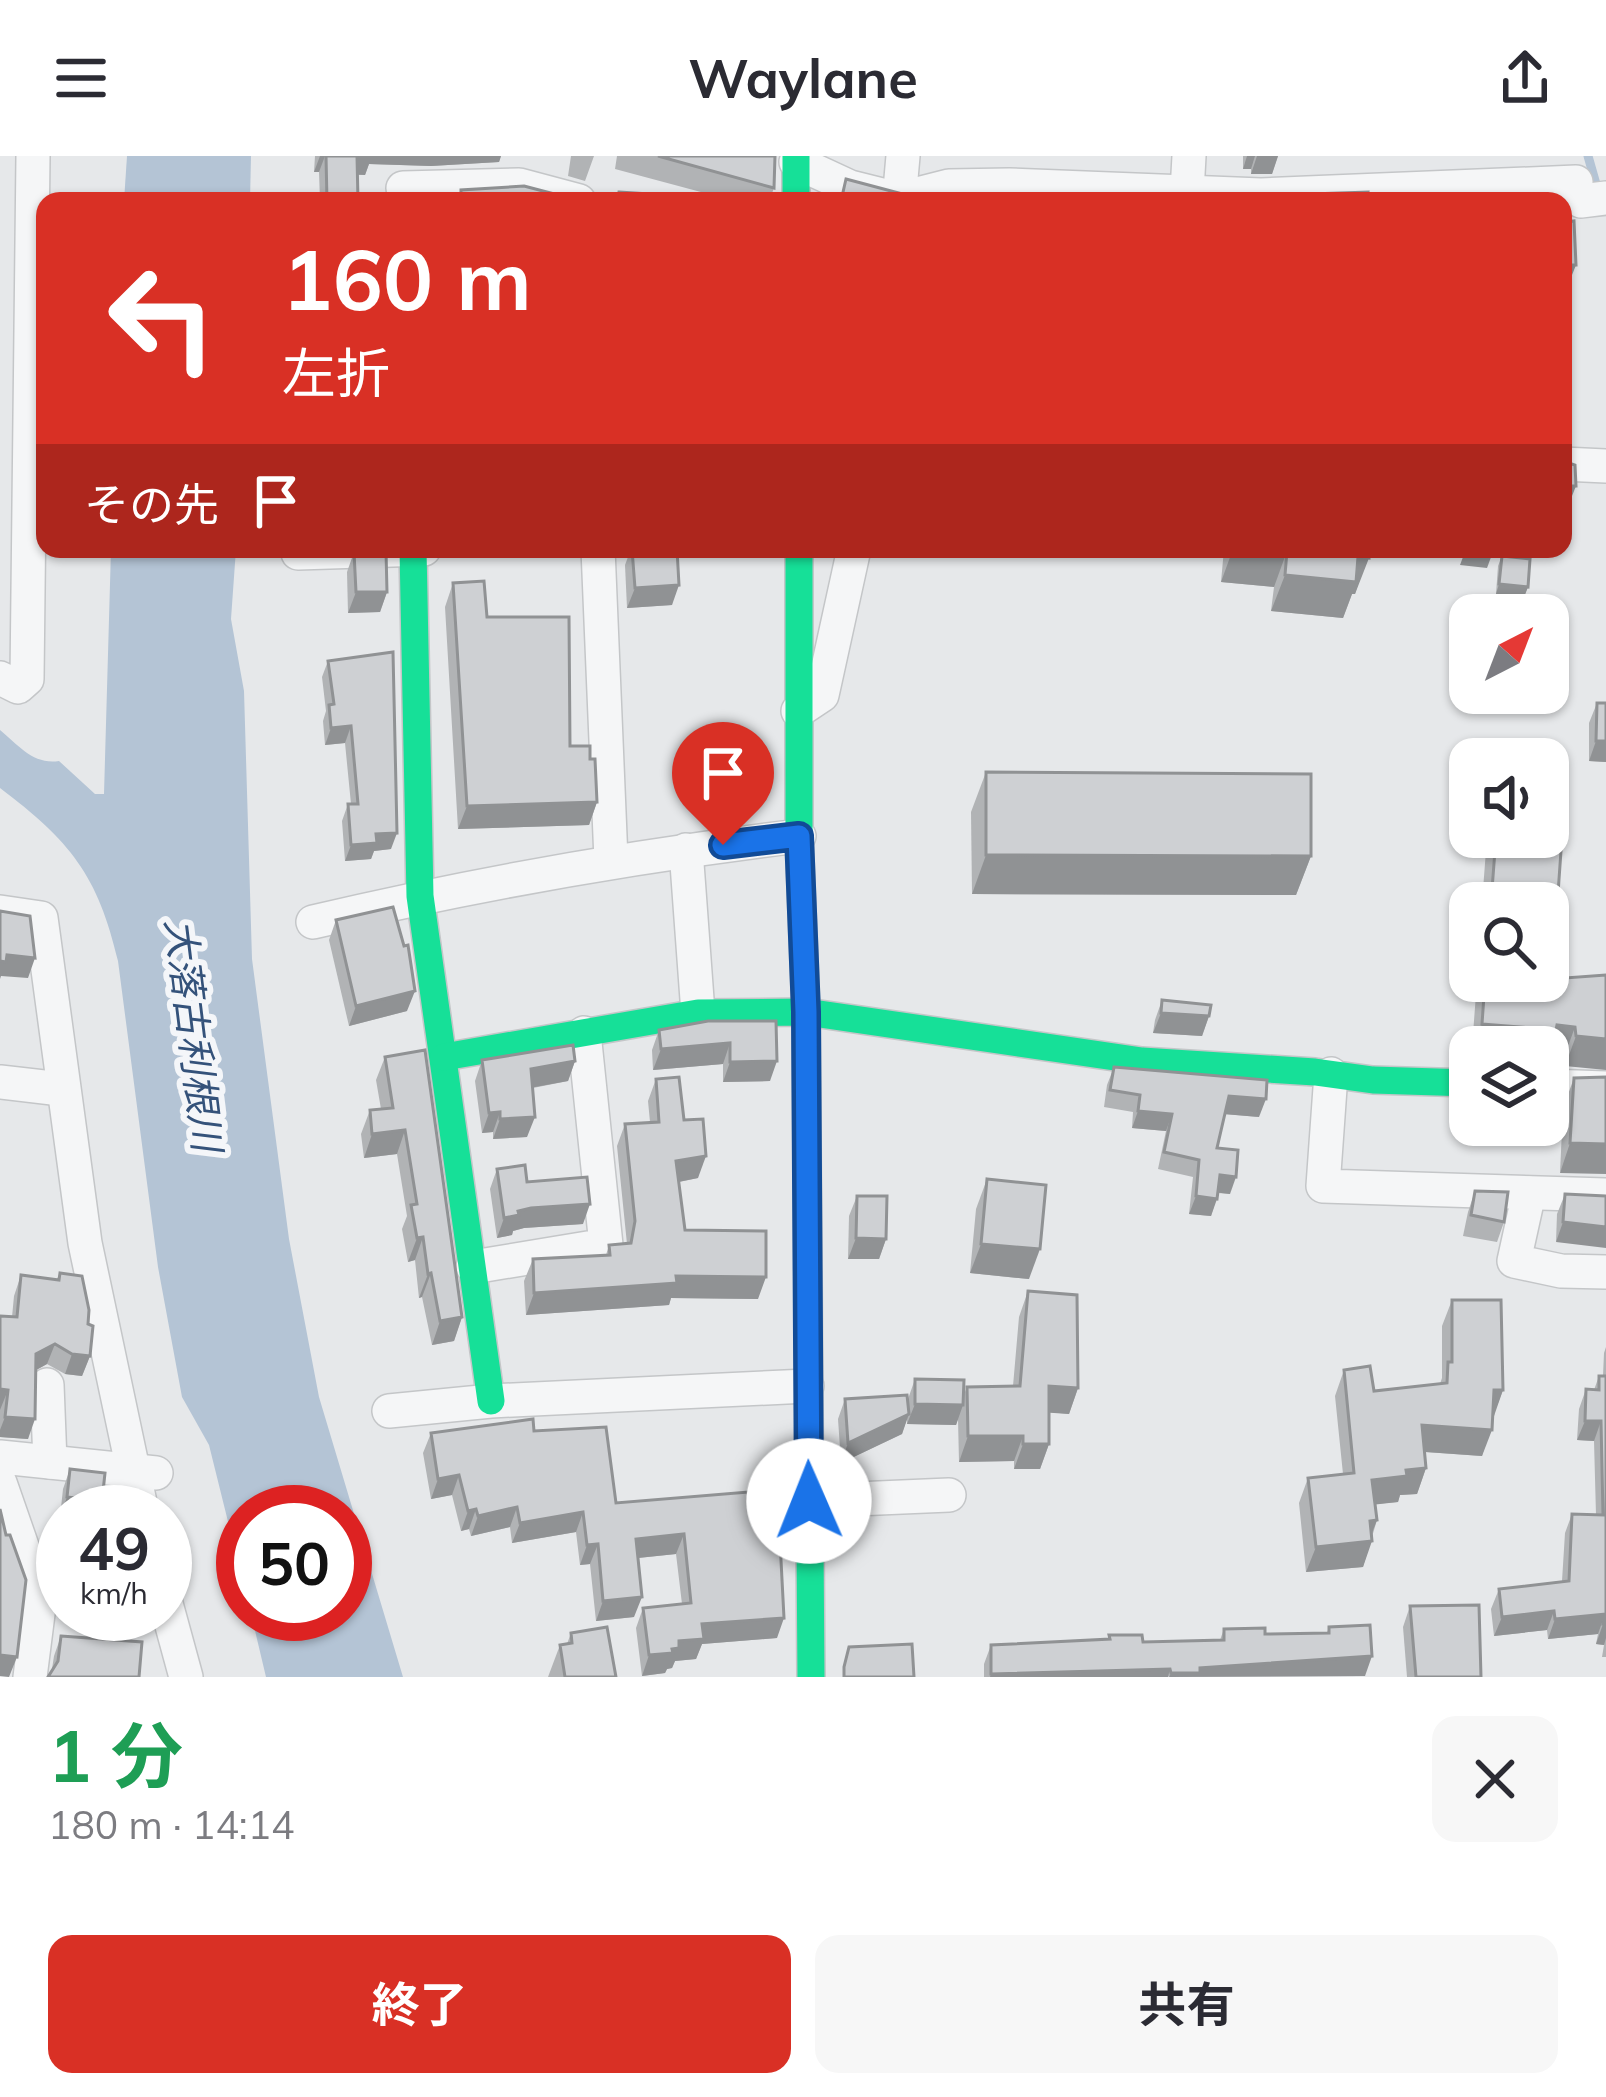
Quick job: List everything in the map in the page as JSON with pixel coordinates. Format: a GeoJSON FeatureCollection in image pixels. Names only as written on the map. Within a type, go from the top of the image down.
{"type":"FeatureCollection","features":[{"type":"Feature","properties":{"kind":"street"},"geometry":{"type":"LineString","coordinates":[[0,678],[18,687],[26,680],[16,189],[33,156]]}},
{"type":"Feature","properties":{"kind":"street"},"geometry":{"type":"LineString","coordinates":[[899,192],[903,156]]}},
{"type":"Feature","properties":{"kind":"street"},"geometry":{"type":"LineString","coordinates":[[1187,192],[1189,156]]}},
{"type":"Feature","properties":{"kind":"street"},"geometry":{"type":"LineString","coordinates":[[796,192],[796,159],[868,192]]}},
{"type":"Feature","properties":{"kind":"street"},"geometry":{"type":"LineString","coordinates":[[403,182],[519,170],[562,192]]}},
{"type":"Feature","properties":{"kind":"street"},"geometry":{"type":"LineString","coordinates":[[929,192],[1009,185],[1187,192],[1391,192]]}},
{"type":"Feature","properties":{"kind":"street"},"geometry":{"type":"LineString","coordinates":[[1572,464],[1606,466]]}},
{"type":"Feature","properties":{"kind":"street"},"geometry":{"type":"LineString","coordinates":[[413,558],[420,896],[491,1401]]}},
{"type":"Feature","properties":{"kind":"street"},"geometry":{"type":"LineString","coordinates":[[598,558],[611,860]]}},
{"type":"Feature","properties":{"kind":"street"},"geometry":{"type":"LineString","coordinates":[[799,558],[811,1677]]}},
{"type":"Feature","properties":{"kind":"street"},"geometry":{"type":"LineString","coordinates":[[798,711],[822,695],[852,558]]}},
{"type":"Feature","properties":{"kind":"street"},"geometry":{"type":"LineString","coordinates":[[313,922],[420,896],[611,860],[799,836]]}},
{"type":"Feature","properties":{"kind":"street"},"geometry":{"type":"LineString","coordinates":[[686,850],[698,1013]]}},
{"type":"Feature","properties":{"kind":"street"},"geometry":{"type":"LineString","coordinates":[[0,912],[41,918],[85,1244],[143,1485]]}},
{"type":"Feature","properties":{"kind":"street"},"geometry":{"type":"LineString","coordinates":[[444,1057],[698,1013],[806,1012],[1142,1061],[1449,1082]]}},
{"type":"Feature","properties":{"kind":"street"},"geometry":{"type":"LineString","coordinates":[[473,1268],[606,1245],[584,1034]]}},
{"type":"Feature","properties":{"kind":"street"},"geometry":{"type":"LineString","coordinates":[[1331,1074],[1323,1186],[1606,1195]]}},
{"type":"Feature","properties":{"kind":"street"},"geometry":{"type":"LineString","coordinates":[[0,1082],[62,1089]]}},
{"type":"Feature","properties":{"kind":"street"},"geometry":{"type":"LineString","coordinates":[[1569,1087],[1606,1088]]}},
{"type":"Feature","properties":{"kind":"street"},"geometry":{"type":"LineString","coordinates":[[1529,1192],[1514,1261],[1561,1271],[1606,1272]]}},
{"type":"Feature","properties":{"kind":"street"},"geometry":{"type":"LineString","coordinates":[[47,1385],[50,1462]]}},
{"type":"Feature","properties":{"kind":"street"},"geometry":{"type":"LineString","coordinates":[[389,1411],[491,1401],[807,1386]]}},
{"type":"Feature","properties":{"kind":"street"},"geometry":{"type":"LineString","coordinates":[[0,1457],[143,1471]]}},
{"type":"Feature","properties":{"kind":"street"},"geometry":{"type":"LineString","coordinates":[[0,1483],[40,1598],[47,1634],[31,1677]]}},
{"type":"Feature","properties":{"kind":"street"},"geometry":{"type":"LineString","coordinates":[[809,1501],[950,1495]]}},
{"type":"Feature","properties":{"kind":"street"},"geometry":{"type":"LineString","coordinates":[[176,1641],[186,1677]]}},
{"type":"Feature","properties":{"kind":"water"},"geometry":{"type":"Polygon","coordinates":[[[127,156],[251,156],[250,192],[125,192],[127,156]]]}},
{"type":"Feature","properties":{"kind":"water","name":"大落古利根川"},"geometry":{"type":"Polygon","coordinates":[[[111,558],[235,558],[231,619],[244,691],[252,959],[289,1239],[319,1397],[345,1485],[219,1485],[209,1445],[182,1397],[158,1267],[118,961],[110,931],[78,862],[45,825],[0,788],[0,730],[27,753],[59,761],[95,794],[104,794],[111,558]]]}},
{"type":"Feature","properties":{"kind":"water"},"geometry":{"type":"Polygon","coordinates":[[[372,1574],[403,1677],[266,1677],[257,1641],[372,1641],[372,1574]]]}},
{"type":"Feature","properties":{"kind":"building"},"geometry":{"type":"Polygon","coordinates":[[[326,156],[357,156],[358,192],[327,192],[326,156]]]}},
{"type":"Feature","properties":{"kind":"building"},"geometry":{"type":"Polygon","coordinates":[[[658,156],[775,156],[774,188],[658,156]]]}},
{"type":"Feature","properties":{"kind":"building"},"geometry":{"type":"Polygon","coordinates":[[[846,179],[895,192],[843,192],[846,179]]]}},
{"type":"Feature","properties":{"kind":"building"},"geometry":{"type":"Polygon","coordinates":[[[524,186],[547,192],[461,192],[524,186]]]}},
{"type":"Feature","properties":{"kind":"building"},"geometry":{"type":"Polygon","coordinates":[[[1574,221],[1576,265],[1572,265],[1574,221]]]}},
{"type":"Feature","properties":{"kind":"building"},"geometry":{"type":"Polygon","coordinates":[[[354,558],[386,558],[387,592],[356,592],[354,558]]]}},
{"type":"Feature","properties":{"kind":"building"},"geometry":{"type":"Polygon","coordinates":[[[633,558],[678,558],[679,585],[635,588],[633,558]]]}},
{"type":"Feature","properties":{"kind":"building"},"geometry":{"type":"Polygon","coordinates":[[[1286,558],[1358,558],[1356,582],[1285,575],[1286,558]]]}},
{"type":"Feature","properties":{"kind":"building"},"geometry":{"type":"Polygon","coordinates":[[[1502,558],[1530,559],[1528,587],[1499,584],[1502,558]]]}},
{"type":"Feature","properties":{"kind":"building"},"geometry":{"type":"Polygon","coordinates":[[[484,581],[487,617],[569,617],[570,746],[590,746],[597,802],[467,806],[453,583],[484,581]]]}},
{"type":"Feature","properties":{"kind":"building"},"geometry":{"type":"Polygon","coordinates":[[[393,652],[397,833],[376,834],[377,843],[351,845],[348,804],[358,804],[351,726],[331,728],[329,705],[334,704],[328,661],[393,652]]]}},
{"type":"Feature","properties":{"kind":"building"},"geometry":{"type":"Polygon","coordinates":[[[1597,703],[1606,703],[1606,741],[1596,741],[1597,703]]]}},
{"type":"Feature","properties":{"kind":"building"},"geometry":{"type":"Polygon","coordinates":[[[986,772],[1311,774],[1311,856],[986,855],[986,772]]]}},
{"type":"Feature","properties":{"kind":"building"},"geometry":{"type":"Polygon","coordinates":[[[1494,858],[1561,858],[1559,882],[1493,882],[1494,858]]]}},
{"type":"Feature","properties":{"kind":"building"},"geometry":{"type":"Polygon","coordinates":[[[393,907],[404,946],[408,945],[415,991],[356,1006],[336,920],[393,907]]]}},
{"type":"Feature","properties":{"kind":"building"},"geometry":{"type":"Polygon","coordinates":[[[0,911],[30,916],[35,958],[7,955],[6,962],[0,961],[0,911]]]}},
{"type":"Feature","properties":{"kind":"building"},"geometry":{"type":"Polygon","coordinates":[[[1606,975],[1606,1039],[1576,1036],[1575,1027],[1569,1026],[1482,1024],[1484,1002],[1569,1002],[1569,978],[1606,975]]]}},
{"type":"Feature","properties":{"kind":"building"},"geometry":{"type":"Polygon","coordinates":[[[1162,1000],[1211,1005],[1209,1016],[1161,1013],[1162,1000]]]}},
{"type":"Feature","properties":{"kind":"building"},"geometry":{"type":"Polygon","coordinates":[[[708,1021],[776,1021],[777,1061],[730,1062],[730,1043],[661,1049],[659,1030],[708,1021]]]}},
{"type":"Feature","properties":{"kind":"building"},"geometry":{"type":"Polygon","coordinates":[[[573,1045],[575,1061],[531,1069],[535,1117],[500,1119],[500,1112],[489,1113],[482,1060],[573,1045]]]}},
{"type":"Feature","properties":{"kind":"building"},"geometry":{"type":"Polygon","coordinates":[[[425,1050],[462,1317],[440,1321],[423,1237],[417,1238],[411,1205],[417,1204],[405,1130],[372,1134],[370,1110],[393,1108],[385,1057],[425,1050]]]}},
{"type":"Feature","properties":{"kind":"building"},"geometry":{"type":"Polygon","coordinates":[[[1114,1067],[1267,1080],[1266,1099],[1229,1096],[1217,1148],[1238,1150],[1236,1177],[1220,1175],[1217,1199],[1196,1196],[1199,1160],[1164,1152],[1172,1114],[1138,1111],[1140,1095],[1110,1090],[1114,1067]]]}},
{"type":"Feature","properties":{"kind":"building"},"geometry":{"type":"Polygon","coordinates":[[[679,1077],[684,1120],[703,1119],[706,1156],[676,1161],[685,1230],[766,1231],[766,1277],[676,1276],[677,1283],[534,1293],[533,1259],[610,1255],[609,1245],[631,1243],[635,1221],[625,1124],[659,1122],[656,1079],[679,1077]]]}},
{"type":"Feature","properties":{"kind":"building"},"geometry":{"type":"Polygon","coordinates":[[[1606,1077],[1606,1144],[1570,1143],[1574,1078],[1606,1077]]]}},
{"type":"Feature","properties":{"kind":"building"},"geometry":{"type":"Polygon","coordinates":[[[525,1165],[527,1182],[587,1177],[590,1204],[531,1208],[504,1218],[497,1169],[525,1165]]]}},
{"type":"Feature","properties":{"kind":"building"},"geometry":{"type":"Polygon","coordinates":[[[987,1179],[1046,1185],[1040,1249],[981,1244],[987,1179]]]}},
{"type":"Feature","properties":{"kind":"building"},"geometry":{"type":"Polygon","coordinates":[[[1475,1191],[1508,1192],[1504,1222],[1471,1215],[1475,1191]]]}},
{"type":"Feature","properties":{"kind":"building"},"geometry":{"type":"Polygon","coordinates":[[[1565,1194],[1606,1196],[1606,1227],[1563,1222],[1565,1194]]]}},
{"type":"Feature","properties":{"kind":"building"},"geometry":{"type":"Polygon","coordinates":[[[857,1196],[887,1196],[886,1239],[856,1238],[857,1196]]]}},
{"type":"Feature","properties":{"kind":"building"},"geometry":{"type":"Polygon","coordinates":[[[60,1273],[82,1276],[88,1324],[93,1326],[90,1356],[72,1354],[55,1344],[36,1354],[35,1419],[5,1417],[8,1390],[0,1389],[0,1316],[17,1317],[21,1275],[59,1280],[60,1273]]]}},
{"type":"Feature","properties":{"kind":"building"},"geometry":{"type":"Polygon","coordinates":[[[1028,1291],[1077,1295],[1078,1388],[1049,1386],[1049,1444],[1023,1444],[1023,1436],[968,1436],[967,1387],[1020,1386],[1028,1291]]]}},
{"type":"Feature","properties":{"kind":"building"},"geometry":{"type":"Polygon","coordinates":[[[1452,1300],[1501,1300],[1503,1390],[1494,1390],[1492,1430],[1422,1425],[1426,1468],[1406,1470],[1407,1476],[1372,1480],[1377,1520],[1370,1521],[1372,1541],[1316,1547],[1308,1478],[1354,1473],[1344,1370],[1370,1366],[1374,1391],[1447,1383],[1448,1362],[1452,1362],[1452,1300]]]}},
{"type":"Feature","properties":{"kind":"building"},"geometry":{"type":"Polygon","coordinates":[[[1599,1376],[1606,1376],[1606,1624],[1605,1614],[1555,1619],[1554,1611],[1502,1617],[1499,1589],[1569,1581],[1572,1514],[1603,1515],[1601,1421],[1585,1421],[1586,1389],[1599,1390],[1599,1376]]]}},
{"type":"Feature","properties":{"kind":"building"},"geometry":{"type":"Polygon","coordinates":[[[915,1379],[964,1380],[963,1405],[915,1404],[915,1379]]]}},
{"type":"Feature","properties":{"kind":"building"},"geometry":{"type":"Polygon","coordinates":[[[907,1395],[909,1414],[848,1443],[845,1399],[907,1395]]]}},
{"type":"Feature","properties":{"kind":"building"},"geometry":{"type":"Polygon","coordinates":[[[533,1419],[534,1431],[606,1427],[616,1503],[784,1489],[788,1521],[779,1522],[784,1618],[702,1624],[704,1639],[679,1641],[673,1653],[649,1655],[643,1608],[691,1603],[684,1534],[636,1539],[642,1597],[603,1601],[598,1544],[587,1545],[583,1512],[520,1523],[517,1507],[478,1516],[476,1509],[468,1511],[459,1475],[438,1479],[431,1433],[533,1419]]]}},
{"type":"Feature","properties":{"kind":"building"},"geometry":{"type":"Polygon","coordinates":[[[70,1469],[105,1473],[104,1485],[68,1485],[70,1469]]]}},
{"type":"Feature","properties":{"kind":"building"},"geometry":{"type":"Polygon","coordinates":[[[0,1509],[26,1580],[17,1657],[0,1655],[0,1509]]]}},
{"type":"Feature","properties":{"kind":"building"},"geometry":{"type":"Polygon","coordinates":[[[1479,1605],[1481,1677],[1416,1677],[1410,1606],[1479,1605]]]}},
{"type":"Feature","properties":{"kind":"building"},"geometry":{"type":"Polygon","coordinates":[[[1370,1625],[1372,1656],[1200,1668],[1200,1673],[1171,1673],[1170,1669],[991,1674],[991,1645],[1110,1639],[1109,1635],[1142,1635],[1143,1642],[1224,1640],[1224,1629],[1329,1633],[1329,1627],[1370,1625]]]}},
{"type":"Feature","properties":{"kind":"building"},"geometry":{"type":"Polygon","coordinates":[[[607,1627],[616,1677],[565,1677],[560,1645],[572,1643],[571,1633],[607,1627]]]}},
{"type":"Feature","properties":{"kind":"building"},"geometry":{"type":"Polygon","coordinates":[[[60,1641],[142,1642],[139,1677],[48,1677],[58,1661],[60,1641]]]}},
{"type":"Feature","properties":{"kind":"building"},"geometry":{"type":"Polygon","coordinates":[[[912,1644],[914,1677],[844,1677],[849,1647],[912,1644]]]}},
{"type":"Feature","properties":{"kind":"waterway"},"geometry":{"type":"LineString","coordinates":[[1588,156],[1598,191]]}},
{"type":"Feature","properties":{"kind":"traffic: fast"},"geometry":{"type":"LineString","coordinates":[[796,156],[796,192]]}},
{"type":"Feature","properties":{"kind":"traffic: fast"},"geometry":{"type":"LineString","coordinates":[[413,558],[420,896],[491,1401]]}},
{"type":"Feature","properties":{"kind":"traffic: fast"},"geometry":{"type":"LineString","coordinates":[[799,558],[811,1677]]}},
{"type":"Feature","properties":{"kind":"traffic: fast"},"geometry":{"type":"LineString","coordinates":[[444,1057],[698,1013],[806,1012],[1142,1061],[1449,1082]]}},
{"type":"Feature","properties":{"kind":"route"},"geometry":{"type":"LineString","coordinates":[[723,845],[799,836],[806,1012],[809,1501]]}}]}
